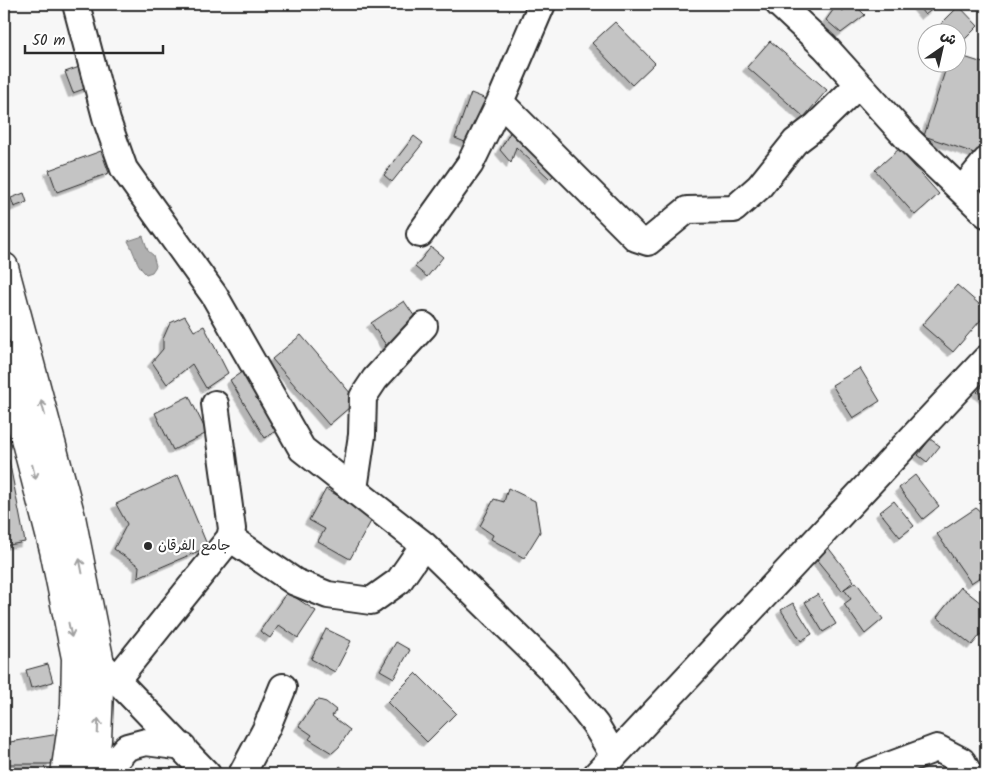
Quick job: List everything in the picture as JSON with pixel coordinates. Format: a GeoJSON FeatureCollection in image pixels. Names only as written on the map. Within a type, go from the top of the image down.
{"type":"FeatureCollection","features":[{"type":"Feature","properties":{"kind":"main road"},"geometry":{"type":"LineString","coordinates":[[4,267],[71,517],[98,667],[97,740],[91,774]]}},
{"type":"Feature","properties":{"kind":"main road"},"geometry":{"type":"LineString","coordinates":[[4,357],[54,550],[98,667]]}},
{"type":"Feature","properties":{"kind":"main road"},"geometry":{"type":"LineString","coordinates":[[65,774],[70,755],[75,706],[98,667]]}},
{"type":"Feature","properties":{"kind":"street"},"geometry":{"type":"LineString","coordinates":[[76,4],[107,121],[124,169],[214,295],[302,450],[424,545],[551,669],[595,724],[606,765]]}},
{"type":"Feature","properties":{"kind":"street"},"geometry":{"type":"LineString","coordinates":[[420,234],[470,164],[500,102],[542,4]]}},
{"type":"Feature","properties":{"kind":"street"},"geometry":{"type":"LineString","coordinates":[[779,4],[825,47],[909,140],[986,214]]}},
{"type":"Feature","properties":{"kind":"street"},"geometry":{"type":"LineString","coordinates":[[500,102],[636,238],[648,242],[687,210],[734,209],[759,187],[794,142],[816,126],[858,84]]}},
{"type":"Feature","properties":{"kind":"street"},"geometry":{"type":"LineString","coordinates":[[962,190],[986,161]]}},
{"type":"Feature","properties":{"kind":"street"},"geometry":{"type":"LineString","coordinates":[[354,489],[362,435],[363,397],[375,379],[424,326]]}},
{"type":"Feature","properties":{"kind":"street"},"geometry":{"type":"LineString","coordinates":[[606,765],[986,359]]}},
{"type":"Feature","properties":{"kind":"street"},"geometry":{"type":"LineString","coordinates":[[207,774],[183,747],[98,667],[230,538],[232,529],[215,404]]}},
{"type":"Feature","properties":{"kind":"street"},"geometry":{"type":"LineString","coordinates":[[230,538],[295,582],[328,595],[371,601],[398,581],[424,545]]}},
{"type":"Feature","properties":{"kind":"street"},"geometry":{"type":"LineString","coordinates":[[242,774],[266,729],[283,687]]}},
{"type":"Feature","properties":{"kind":"street"},"geometry":{"type":"LineString","coordinates":[[103,774],[128,747],[146,742],[183,747]]}},
{"type":"Feature","properties":{"kind":"street"},"geometry":{"type":"LineString","coordinates":[[867,774],[937,748],[962,761],[969,774]]}},
{"type":"Feature","properties":{"kind":"shaded area"},"geometry":{"type":"Polygon","coordinates":[[[143,236],[148,251],[153,255],[156,266],[152,272],[146,274],[138,263],[128,241],[143,236]]]}},
{"type":"Feature","properties":{"kind":"building"},"geometry":{"type":"Polygon","coordinates":[[[848,4],[854,4],[865,15],[841,33],[826,20],[836,6],[843,11],[848,4]]]}},
{"type":"Feature","properties":{"kind":"building"},"geometry":{"type":"Polygon","coordinates":[[[916,4],[939,4],[925,15],[916,4]]]}},
{"type":"Feature","properties":{"kind":"building"},"geometry":{"type":"Polygon","coordinates":[[[959,6],[978,26],[968,36],[968,22],[943,22],[959,6]]]}},
{"type":"Feature","properties":{"kind":"building"},"geometry":{"type":"Polygon","coordinates":[[[615,22],[655,63],[632,85],[592,43],[615,22]]]}},
{"type":"Feature","properties":{"kind":"building"},"geometry":{"type":"Polygon","coordinates":[[[770,41],[827,90],[804,117],[747,67],[770,41]]]}},
{"type":"Feature","properties":{"kind":"building"},"geometry":{"type":"Polygon","coordinates":[[[968,58],[986,64],[986,157],[924,136],[945,72],[968,72],[968,58]]]}},
{"type":"Feature","properties":{"kind":"building"},"geometry":{"type":"Polygon","coordinates":[[[88,64],[95,85],[73,93],[65,72],[88,64]]]}},
{"type":"Feature","properties":{"kind":"building"},"geometry":{"type":"Polygon","coordinates":[[[471,93],[489,100],[472,145],[455,138],[471,93]]]}},
{"type":"Feature","properties":{"kind":"building"},"geometry":{"type":"Polygon","coordinates":[[[515,124],[559,169],[550,179],[516,147],[511,163],[500,150],[515,124]]]}},
{"type":"Feature","properties":{"kind":"building"},"geometry":{"type":"Polygon","coordinates":[[[414,136],[423,143],[392,182],[384,175],[414,136]]]}},
{"type":"Feature","properties":{"kind":"building"},"geometry":{"type":"Polygon","coordinates":[[[899,149],[939,194],[915,215],[875,170],[899,149]]]}},
{"type":"Feature","properties":{"kind":"building"},"geometry":{"type":"Polygon","coordinates":[[[101,151],[109,173],[57,192],[49,170],[101,151]]]}},
{"type":"Feature","properties":{"kind":"building"},"geometry":{"type":"Polygon","coordinates":[[[24,193],[27,202],[14,207],[11,198],[24,193]]]}},
{"type":"Feature","properties":{"kind":"building"},"geometry":{"type":"Polygon","coordinates":[[[431,247],[443,257],[427,277],[415,267],[431,247]]]}},
{"type":"Feature","properties":{"kind":"building"},"geometry":{"type":"Polygon","coordinates":[[[957,285],[986,310],[986,314],[953,352],[922,325],[957,285]]]}},
{"type":"Feature","properties":{"kind":"building"},"geometry":{"type":"Polygon","coordinates":[[[404,301],[421,326],[388,348],[371,323],[404,301]]]}},
{"type":"Feature","properties":{"kind":"building"},"geometry":{"type":"Polygon","coordinates":[[[185,316],[194,331],[204,326],[228,373],[206,388],[192,364],[167,384],[152,362],[163,349],[163,339],[170,323],[185,316]]]}},
{"type":"Feature","properties":{"kind":"building"},"geometry":{"type":"Polygon","coordinates":[[[301,335],[357,401],[329,425],[272,359],[301,335]]]}},
{"type":"Feature","properties":{"kind":"building"},"geometry":{"type":"Polygon","coordinates":[[[860,368],[880,401],[853,418],[832,385],[860,368]]]}},
{"type":"Feature","properties":{"kind":"building"},"geometry":{"type":"Polygon","coordinates":[[[245,370],[280,428],[265,438],[230,380],[245,370]]]}},
{"type":"Feature","properties":{"kind":"building"},"geometry":{"type":"Polygon","coordinates":[[[986,382],[986,400],[977,392],[986,382]]]}},
{"type":"Feature","properties":{"kind":"building"},"geometry":{"type":"Polygon","coordinates":[[[189,396],[207,433],[173,450],[155,413],[189,396]]]}},
{"type":"Feature","properties":{"kind":"building"},"geometry":{"type":"Polygon","coordinates":[[[930,439],[940,446],[927,462],[918,455],[930,439]]]}},
{"type":"Feature","properties":{"kind":"building"},"geometry":{"type":"Polygon","coordinates":[[[9,460],[25,542],[4,546],[4,461],[9,460]]]}},
{"type":"Feature","properties":{"kind":"building"},"geometry":{"type":"Polygon","coordinates":[[[178,475],[208,547],[138,577],[139,566],[114,549],[127,524],[116,504],[178,475]]]}},
{"type":"Feature","properties":{"kind":"building"},"geometry":{"type":"Polygon","coordinates":[[[915,475],[939,506],[923,519],[899,488],[915,475]]]}},
{"type":"Feature","properties":{"kind":"building"},"geometry":{"type":"Polygon","coordinates":[[[508,488],[535,501],[540,532],[524,558],[491,539],[493,535],[480,526],[494,499],[504,502],[508,488]]]}},
{"type":"Feature","properties":{"kind":"building"},"geometry":{"type":"Polygon","coordinates":[[[326,489],[374,516],[350,559],[318,541],[325,529],[309,520],[326,489]]]}},
{"type":"Feature","properties":{"kind":"building"},"geometry":{"type":"Polygon","coordinates":[[[894,501],[914,526],[900,537],[880,512],[894,501]]]}},
{"type":"Feature","properties":{"kind":"building"},"geometry":{"type":"Polygon","coordinates":[[[976,508],[986,516],[986,573],[971,583],[937,534],[976,508]]]}},
{"type":"Feature","properties":{"kind":"building"},"geometry":{"type":"Polygon","coordinates":[[[827,546],[854,581],[842,591],[816,559],[827,546]]]}},
{"type":"Feature","properties":{"kind":"building"},"geometry":{"type":"Polygon","coordinates":[[[856,582],[883,619],[865,634],[844,604],[851,599],[844,589],[856,582]]]}},
{"type":"Feature","properties":{"kind":"building"},"geometry":{"type":"Polygon","coordinates":[[[961,587],[986,607],[986,628],[972,645],[937,617],[961,587]]]}},
{"type":"Feature","properties":{"kind":"building"},"geometry":{"type":"Polygon","coordinates":[[[287,592],[316,611],[298,638],[279,625],[270,638],[260,631],[287,592]]]}},
{"type":"Feature","properties":{"kind":"building"},"geometry":{"type":"Polygon","coordinates":[[[818,594],[836,624],[823,632],[805,602],[818,594]]]}},
{"type":"Feature","properties":{"kind":"building"},"geometry":{"type":"Polygon","coordinates":[[[793,603],[812,634],[801,641],[781,610],[793,603]]]}},
{"type":"Feature","properties":{"kind":"building"},"geometry":{"type":"Polygon","coordinates":[[[326,629],[351,641],[335,672],[311,659],[326,629]]]}},
{"type":"Feature","properties":{"kind":"building"},"geometry":{"type":"Polygon","coordinates":[[[396,642],[410,650],[394,678],[380,670],[396,642]]]}},
{"type":"Feature","properties":{"kind":"building"},"geometry":{"type":"Polygon","coordinates":[[[48,664],[53,682],[31,688],[26,670],[48,664]]]}},
{"type":"Feature","properties":{"kind":"building"},"geometry":{"type":"Polygon","coordinates":[[[416,673],[456,713],[427,742],[387,702],[416,673]]]}},
{"type":"Feature","properties":{"kind":"building"},"geometry":{"type":"Polygon","coordinates":[[[316,701],[326,702],[336,710],[332,716],[350,730],[339,747],[332,753],[309,739],[312,735],[299,726],[316,701]]]}},
{"type":"Feature","properties":{"kind":"building"},"geometry":{"type":"Polygon","coordinates":[[[59,734],[51,764],[5,764],[4,743],[59,734]]]}},
{"type":"Feature","properties":{"kind":"building"},"geometry":{"type":"Polygon","coordinates":[[[340,766],[351,774],[334,774],[340,766]]]}},
{"type":"Feature","properties":{"kind":"place","name":"جامع الفرقان"},"geometry":{"type":"Point","coordinates":[148,546]}}]}
